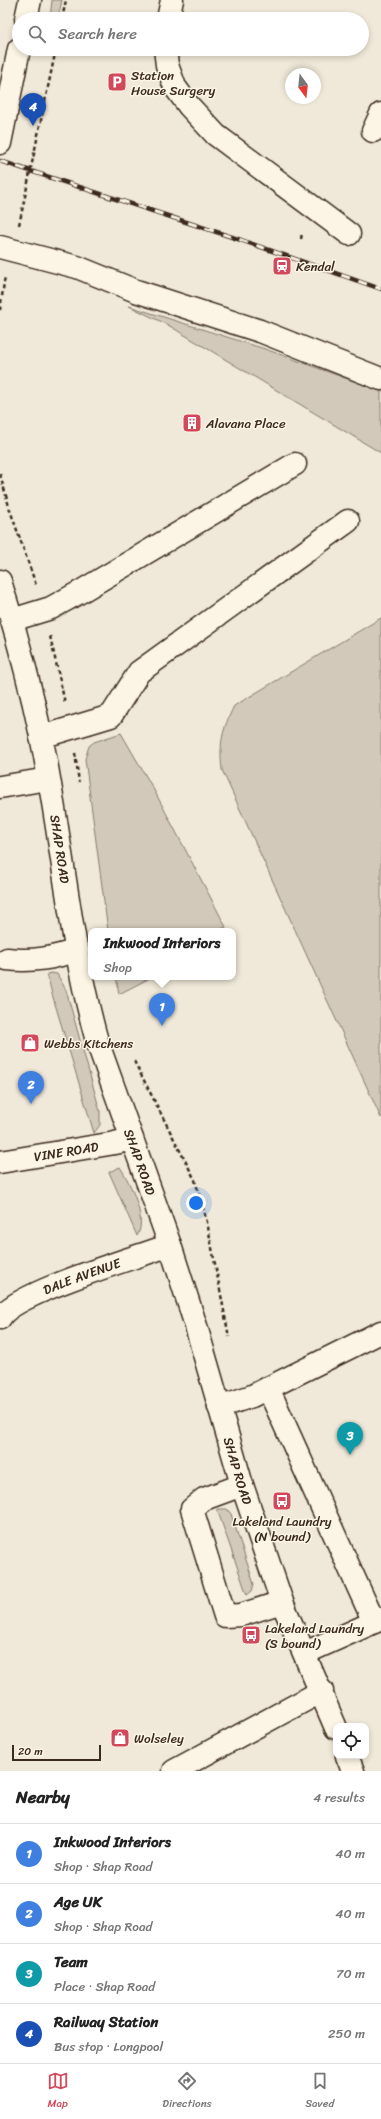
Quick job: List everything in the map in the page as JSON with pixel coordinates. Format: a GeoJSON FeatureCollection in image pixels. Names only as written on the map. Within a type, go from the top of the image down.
{"type":"FeatureCollection","features":[{"type":"Feature","properties":{"kind":"main road"},"geometry":{"type":"LineString","coordinates":[[27,12],[30,0]]}},
{"type":"Feature","properties":{"kind":"main road"},"geometry":{"type":"LineString","coordinates":[[169,12],[172,0]]}},
{"type":"Feature","properties":{"kind":"main road"},"geometry":{"type":"LineString","coordinates":[[0,142],[18,56]]}},
{"type":"Feature","properties":{"kind":"main road"},"geometry":{"type":"LineString","coordinates":[[166,56],[167,65],[175,87],[189,106],[216,135],[349,234]]}},
{"type":"Feature","properties":{"kind":"main road"},"geometry":{"type":"LineString","coordinates":[[0,247],[77,268],[136,291],[260,330],[381,378]]}},
{"type":"Feature","properties":{"kind":"main road"},"geometry":{"type":"LineString","coordinates":[[12,620],[51,608],[295,464]]}},
{"type":"Feature","properties":{"kind":"main road"},"geometry":{"type":"LineString","coordinates":[[41,737],[111,716],[139,672],[348,521]]}},
{"type":"Feature","properties":{"kind":"main road","name":"SHAP ROAD"},"geometry":{"type":"LineString","coordinates":[[0,581],[12,620],[41,737],[78,950],[90,1015],[97,1041],[170,1245],[242,1485],[282,1602],[322,1691],[334,1723]]}},
{"type":"Feature","properties":{"kind":"main road"},"geometry":{"type":"LineString","coordinates":[[0,787],[48,779]]}},
{"type":"Feature","properties":{"kind":"main road"},"geometry":{"type":"LineString","coordinates":[[8,959],[28,962],[48,959],[78,950]]}},
{"type":"Feature","properties":{"kind":"main road","name":"VINE ROAD"},"geometry":{"type":"LineString","coordinates":[[0,1162],[115,1144],[132,1139]]}},
{"type":"Feature","properties":{"kind":"main road","name":"DALE AVENUE"},"geometry":{"type":"LineString","coordinates":[[0,1318],[16,1304],[43,1290],[170,1245]]}},
{"type":"Feature","properties":{"kind":"main road"},"geometry":{"type":"LineString","coordinates":[[219,1407],[252,1396],[381,1332]]}},
{"type":"Feature","properties":{"kind":"main road"},"geometry":{"type":"LineString","coordinates":[[268,1388],[378,1621],[305,1653]]}},
{"type":"Feature","properties":{"kind":"main road"},"geometry":{"type":"LineString","coordinates":[[242,1485],[204,1499],[192,1509],[225,1616],[241,1615],[282,1602]]}},
{"type":"Feature","properties":{"kind":"main road"},"geometry":{"type":"LineString","coordinates":[[174,1771],[322,1691]]}},
{"type":"Feature","properties":{"kind":"main road"},"geometry":{"type":"LineString","coordinates":[[348,1759],[353,1771]]}},
{"type":"Feature","properties":{"kind":"path"},"geometry":{"type":"LineString","coordinates":[[63,12],[66,0]]}},
{"type":"Feature","properties":{"kind":"path"},"geometry":{"type":"LineString","coordinates":[[18,228],[55,56]]}},
{"type":"Feature","properties":{"kind":"path"},"geometry":{"type":"LineString","coordinates":[[0,310],[6,272]]}},
{"type":"Feature","properties":{"kind":"path"},"geometry":{"type":"LineString","coordinates":[[0,474],[10,510],[36,586]]}},
{"type":"Feature","properties":{"kind":"path"},"geometry":{"type":"LineString","coordinates":[[50,633],[61,690],[67,708]]}},
{"type":"Feature","properties":{"kind":"path"},"geometry":{"type":"LineString","coordinates":[[132,1057],[195,1180],[207,1222],[229,1339]]}},
{"type":"Feature","properties":{"kind":"shaded area"},"geometry":{"type":"Polygon","coordinates":[[[52,0],[62,0],[59,12],[51,12],[52,0]]]}},
{"type":"Feature","properties":{"kind":"shaded area"},"geometry":{"type":"Polygon","coordinates":[[[129,306],[265,349],[381,391],[381,453],[168,325],[129,306]]]}},
{"type":"Feature","properties":{"kind":"shaded area"},"geometry":{"type":"Polygon","coordinates":[[[381,618],[381,1118],[222,770],[221,745],[224,730],[234,706],[381,618]]]}},
{"type":"Feature","properties":{"kind":"shaded area"},"geometry":{"type":"Polygon","coordinates":[[[121,733],[154,790],[226,927],[108,928],[85,759],[89,746],[94,742],[121,733]]]}},
{"type":"Feature","properties":{"kind":"shaded area"},"geometry":{"type":"Polygon","coordinates":[[[47,974],[57,974],[66,990],[100,1111],[100,1125],[94,1133],[52,994],[47,974]]]}},
{"type":"Feature","properties":{"kind":"shaded area"},"geometry":{"type":"Polygon","coordinates":[[[117,980],[146,980],[119,994],[117,980]]]}},
{"type":"Feature","properties":{"kind":"shaded area"},"geometry":{"type":"Polygon","coordinates":[[[120,1167],[133,1191],[139,1211],[140,1229],[137,1236],[109,1172],[120,1167]]]}},
{"type":"Feature","properties":{"kind":"shaded area"},"geometry":{"type":"Polygon","coordinates":[[[217,1509],[227,1509],[231,1514],[254,1584],[252,1591],[247,1595],[217,1509]]]}},
{"type":"Feature","properties":{"kind":"railway"},"geometry":{"type":"LineString","coordinates":[[0,161],[238,239],[381,289]]}},
{"type":"Feature","properties":{"kind":"place","name":"Station House Surgery"},"geometry":{"type":"Point","coordinates":[117,82]}},
{"type":"Feature","properties":{"kind":"place","name":"Railway Station"},"geometry":{"type":"Point","coordinates":[33,126]}},
{"type":"Feature","properties":{"kind":"place","name":"Kendal"},"geometry":{"type":"Point","coordinates":[282,266]}},
{"type":"Feature","properties":{"kind":"place","name":"Alavana Place"},"geometry":{"type":"Point","coordinates":[192,423]}},
{"type":"Feature","properties":{"kind":"place","name":"Inkwood Interiors"},"geometry":{"type":"Point","coordinates":[162,1026]}},
{"type":"Feature","properties":{"kind":"place","name":"Webbs Kitchens"},"geometry":{"type":"Point","coordinates":[30,1043]}},
{"type":"Feature","properties":{"kind":"place","name":"Age UK"},"geometry":{"type":"Point","coordinates":[31,1104]}},
{"type":"Feature","properties":{"kind":"place","name":"Team"},"geometry":{"type":"Point","coordinates":[350,1455]}},
{"type":"Feature","properties":{"kind":"place","name":"Lakeland Laundry (N bound)"},"geometry":{"type":"Point","coordinates":[282,1501]}},
{"type":"Feature","properties":{"kind":"place","name":"Lakeland Laundry (S bound)"},"geometry":{"type":"Point","coordinates":[251,1635]}},
{"type":"Feature","properties":{"kind":"place","name":"Wolseley"},"geometry":{"type":"Point","coordinates":[120,1738]}}]}
